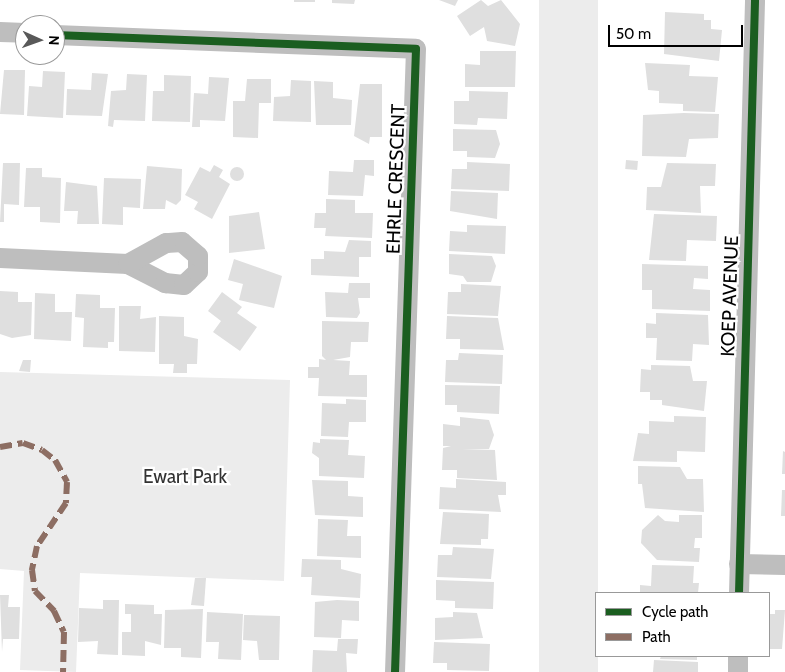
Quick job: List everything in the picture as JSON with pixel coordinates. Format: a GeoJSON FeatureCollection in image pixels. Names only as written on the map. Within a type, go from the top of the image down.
{"type":"FeatureCollection","features":[{"type":"Feature","properties":{"kind":"street","name":"KOEP AVENUE"},"geometry":{"type":"LineString","coordinates":[[739,592],[755,0]]}},
{"type":"Feature","properties":{"kind":"street"},"geometry":{"type":"LineString","coordinates":[[0,32],[15,33]]}},
{"type":"Feature","properties":{"kind":"street","name":"EHRLE CRESCENT"},"geometry":{"type":"LineString","coordinates":[[65,35],[416,49],[396,672]]}},
{"type":"Feature","properties":{"kind":"street"},"geometry":{"type":"LineString","coordinates":[[0,258],[128,264]]}},
{"type":"Feature","properties":{"kind":"street"},"geometry":{"type":"LineString","coordinates":[[739,564],[785,565]]}},
{"type":"Feature","properties":{"kind":"street"},"geometry":{"type":"LineString","coordinates":[[738,657],[738,672]]}},
{"type":"Feature","properties":{"kind":"green space"},"geometry":{"type":"Polygon","coordinates":[[[539,0],[598,0],[598,592],[595,592],[595,657],[598,657],[598,672],[539,672],[539,0]]]}},
{"type":"Feature","properties":{"kind":"green space","name":"Ewart Park"},"geometry":{"type":"Polygon","coordinates":[[[0,372],[290,380],[284,581],[80,573],[76,672],[20,670],[24,571],[0,569],[0,372]]]}},
{"type":"Feature","properties":{"kind":"building"},"geometry":{"type":"Polygon","coordinates":[[[294,0],[315,0],[315,2],[294,2],[294,0]]]}},
{"type":"Feature","properties":{"kind":"building"},"geometry":{"type":"Polygon","coordinates":[[[332,0],[355,0],[354,4],[332,3],[332,0]]]}},
{"type":"Feature","properties":{"kind":"building"},"geometry":{"type":"Polygon","coordinates":[[[439,0],[458,0],[455,6],[439,0]]]}},
{"type":"Feature","properties":{"kind":"building"},"geometry":{"type":"Polygon","coordinates":[[[481,0],[488,6],[501,0],[520,24],[515,46],[487,41],[484,27],[470,36],[457,16],[481,0]]]}},
{"type":"Feature","properties":{"kind":"building"},"geometry":{"type":"Polygon","coordinates":[[[665,12],[704,14],[704,20],[711,20],[711,29],[722,30],[719,61],[664,54],[665,12]]]}},
{"type":"Feature","properties":{"kind":"building"},"geometry":{"type":"Polygon","coordinates":[[[480,51],[516,51],[515,87],[465,87],[465,64],[480,65],[480,51]]]}},
{"type":"Feature","properties":{"kind":"building"},"geometry":{"type":"Polygon","coordinates":[[[645,63],[690,65],[689,76],[718,77],[715,112],[683,111],[683,104],[659,103],[659,91],[648,90],[645,63]]]}},
{"type":"Feature","properties":{"kind":"building"},"geometry":{"type":"Polygon","coordinates":[[[4,70],[25,70],[24,115],[0,114],[4,70]]]}},
{"type":"Feature","properties":{"kind":"building"},"geometry":{"type":"Polygon","coordinates":[[[43,71],[65,72],[63,118],[27,116],[29,86],[42,87],[43,71]]]}},
{"type":"Feature","properties":{"kind":"building"},"geometry":{"type":"Polygon","coordinates":[[[92,73],[108,74],[102,116],[66,115],[67,89],[91,90],[92,73]]]}},
{"type":"Feature","properties":{"kind":"building"},"geometry":{"type":"Polygon","coordinates":[[[127,74],[147,75],[145,121],[114,120],[113,127],[108,126],[111,91],[126,90],[127,74]]]}},
{"type":"Feature","properties":{"kind":"building"},"geometry":{"type":"Polygon","coordinates":[[[164,75],[191,76],[190,122],[152,121],[153,91],[164,91],[164,75]]]}},
{"type":"Feature","properties":{"kind":"building"},"geometry":{"type":"Polygon","coordinates":[[[209,77],[229,78],[225,121],[200,120],[200,127],[192,127],[194,93],[208,94],[209,77]]]}},
{"type":"Feature","properties":{"kind":"building"},"geometry":{"type":"Polygon","coordinates":[[[247,79],[271,79],[271,103],[259,103],[258,138],[233,137],[233,101],[245,101],[247,79]]]}},
{"type":"Feature","properties":{"kind":"building"},"geometry":{"type":"Polygon","coordinates":[[[291,80],[311,81],[311,122],[273,121],[274,97],[290,96],[291,80]]]}},
{"type":"Feature","properties":{"kind":"building"},"geometry":{"type":"Polygon","coordinates":[[[314,81],[333,82],[333,98],[352,100],[351,125],[316,125],[314,81]]]}},
{"type":"Feature","properties":{"kind":"building"},"geometry":{"type":"Polygon","coordinates":[[[360,84],[382,84],[382,137],[370,137],[369,144],[354,136],[360,84]]]}},
{"type":"Feature","properties":{"kind":"building"},"geometry":{"type":"Polygon","coordinates":[[[469,91],[508,92],[507,119],[478,118],[477,125],[454,124],[454,101],[469,101],[469,91]]]}},
{"type":"Feature","properties":{"kind":"building"},"geometry":{"type":"Polygon","coordinates":[[[719,114],[718,138],[689,139],[686,157],[642,156],[643,115],[719,114]]]}},
{"type":"Feature","properties":{"kind":"building"},"geometry":{"type":"Polygon","coordinates":[[[453,129],[496,130],[500,144],[495,158],[467,157],[467,151],[453,151],[453,129]]]}},
{"type":"Feature","properties":{"kind":"building"},"geometry":{"type":"Polygon","coordinates":[[[354,160],[374,160],[374,176],[365,175],[363,196],[328,195],[329,171],[353,172],[354,160]]]}},
{"type":"Feature","properties":{"kind":"building"},"geometry":{"type":"Polygon","coordinates":[[[626,160],[638,161],[637,170],[625,169],[626,160]]]}},
{"type":"Feature","properties":{"kind":"building"},"geometry":{"type":"Polygon","coordinates":[[[467,162],[510,164],[509,191],[451,189],[452,169],[467,169],[467,162]]]}},
{"type":"Feature","properties":{"kind":"building"},"geometry":{"type":"Polygon","coordinates":[[[3,163],[20,163],[19,205],[4,204],[4,222],[0,222],[3,163]]]}},
{"type":"Feature","properties":{"kind":"building"},"geometry":{"type":"Polygon","coordinates":[[[667,163],[716,164],[715,186],[700,186],[701,213],[646,210],[647,187],[661,187],[667,163]]]}},
{"type":"Feature","properties":{"kind":"building"},"geometry":{"type":"Polygon","coordinates":[[[214,165],[223,170],[219,177],[230,184],[212,219],[194,209],[198,202],[185,195],[200,167],[210,172],[214,165]]]}},
{"type":"Feature","properties":{"kind":"building"},"geometry":{"type":"Polygon","coordinates":[[[147,166],[182,169],[181,200],[176,205],[166,200],[165,209],[143,209],[147,166]]]}},
{"type":"Feature","properties":{"kind":"building"},"geometry":{"type":"Polygon","coordinates":[[[234,167],[240,167],[244,174],[240,181],[234,181],[230,177],[230,171],[234,167]]]}},
{"type":"Feature","properties":{"kind":"building"},"geometry":{"type":"Polygon","coordinates":[[[26,168],[42,168],[42,177],[61,178],[60,223],[40,222],[40,207],[24,207],[26,168]]]}},
{"type":"Feature","properties":{"kind":"building"},"geometry":{"type":"Polygon","coordinates":[[[104,178],[141,179],[140,208],[123,207],[123,225],[102,224],[104,178]]]}},
{"type":"Feature","properties":{"kind":"building"},"geometry":{"type":"Polygon","coordinates":[[[66,182],[97,186],[99,224],[77,224],[78,211],[64,211],[66,182]]]}},
{"type":"Feature","properties":{"kind":"building"},"geometry":{"type":"Polygon","coordinates":[[[451,191],[498,193],[497,219],[450,211],[451,191]]]}},
{"type":"Feature","properties":{"kind":"building"},"geometry":{"type":"Polygon","coordinates":[[[326,199],[355,200],[355,213],[373,213],[372,238],[325,236],[326,228],[314,228],[315,213],[326,213],[326,199]]]}},
{"type":"Feature","properties":{"kind":"building"},"geometry":{"type":"Polygon","coordinates":[[[259,212],[265,249],[229,253],[229,216],[259,212]]]}},
{"type":"Feature","properties":{"kind":"building"},"geometry":{"type":"Polygon","coordinates":[[[654,214],[717,216],[716,241],[687,240],[686,261],[649,260],[654,214]]]}},
{"type":"Feature","properties":{"kind":"building"},"geometry":{"type":"Polygon","coordinates":[[[467,225],[506,226],[505,254],[449,251],[450,231],[467,232],[467,225]]]}},
{"type":"Feature","properties":{"kind":"building"},"geometry":{"type":"Polygon","coordinates":[[[349,240],[371,241],[371,257],[359,257],[359,277],[311,275],[311,259],[324,259],[324,251],[345,252],[349,240]]]}},
{"type":"Feature","properties":{"kind":"building"},"geometry":{"type":"Polygon","coordinates":[[[449,254],[492,256],[496,266],[491,282],[467,282],[463,276],[449,274],[449,254]]]}},
{"type":"Feature","properties":{"kind":"building"},"geometry":{"type":"Polygon","coordinates":[[[234,259],[282,276],[274,308],[239,300],[243,284],[228,280],[234,259]]]}},
{"type":"Feature","properties":{"kind":"building"},"geometry":{"type":"Polygon","coordinates":[[[642,264],[708,266],[708,279],[694,278],[693,289],[710,290],[710,311],[652,309],[652,290],[642,290],[642,264]]]}},
{"type":"Feature","properties":{"kind":"building"},"geometry":{"type":"Polygon","coordinates":[[[349,283],[370,283],[370,298],[358,298],[360,313],[357,318],[326,317],[325,292],[348,293],[349,283]]]}},
{"type":"Feature","properties":{"kind":"building"},"geometry":{"type":"Polygon","coordinates":[[[461,284],[501,286],[498,316],[447,314],[448,292],[461,292],[461,284]]]}},
{"type":"Feature","properties":{"kind":"building"},"geometry":{"type":"Polygon","coordinates":[[[0,291],[18,292],[18,302],[32,302],[31,335],[12,338],[0,334],[0,291]]]}},
{"type":"Feature","properties":{"kind":"building"},"geometry":{"type":"Polygon","coordinates":[[[222,292],[242,307],[237,313],[257,327],[240,351],[213,332],[221,321],[208,311],[222,292]]]}},
{"type":"Feature","properties":{"kind":"building"},"geometry":{"type":"Polygon","coordinates":[[[35,293],[55,294],[55,312],[72,312],[71,341],[34,339],[35,293]]]}},
{"type":"Feature","properties":{"kind":"building"},"geometry":{"type":"Polygon","coordinates":[[[76,294],[100,295],[100,308],[115,308],[114,342],[108,342],[108,348],[83,347],[84,318],[75,317],[76,294]]]}},
{"type":"Feature","properties":{"kind":"building"},"geometry":{"type":"Polygon","coordinates":[[[119,306],[141,306],[140,319],[156,317],[155,352],[119,351],[119,306]]]}},
{"type":"Feature","properties":{"kind":"building"},"geometry":{"type":"Polygon","coordinates":[[[656,313],[708,315],[709,345],[693,344],[692,361],[656,360],[657,338],[646,338],[646,323],[656,324],[656,313]]]}},
{"type":"Feature","properties":{"kind":"building"},"geometry":{"type":"Polygon","coordinates":[[[159,316],[184,317],[184,336],[198,339],[197,364],[187,364],[187,373],[173,373],[174,364],[159,364],[159,316]]]}},
{"type":"Feature","properties":{"kind":"building"},"geometry":{"type":"Polygon","coordinates":[[[447,316],[498,318],[504,350],[460,349],[460,339],[446,339],[447,316]]]}},
{"type":"Feature","properties":{"kind":"building"},"geometry":{"type":"Polygon","coordinates":[[[322,321],[369,322],[368,342],[351,342],[350,357],[333,360],[350,361],[349,375],[367,375],[367,397],[318,396],[319,378],[308,378],[308,367],[319,367],[319,359],[326,360],[322,356],[322,321]]]}},
{"type":"Feature","properties":{"kind":"building"},"geometry":{"type":"Polygon","coordinates":[[[459,353],[503,355],[502,384],[445,382],[446,360],[458,360],[459,353]]]}},
{"type":"Feature","properties":{"kind":"building"},"geometry":{"type":"Polygon","coordinates":[[[23,360],[31,360],[30,372],[19,371],[23,360]]]}},
{"type":"Feature","properties":{"kind":"building"},"geometry":{"type":"Polygon","coordinates":[[[651,365],[690,366],[693,381],[707,381],[704,411],[662,405],[662,400],[650,400],[650,392],[640,392],[641,369],[651,370],[651,365]]]}},
{"type":"Feature","properties":{"kind":"building"},"geometry":{"type":"Polygon","coordinates":[[[445,385],[500,386],[499,414],[457,412],[457,405],[445,405],[445,385]]]}},
{"type":"Feature","properties":{"kind":"building"},"geometry":{"type":"Polygon","coordinates":[[[346,399],[366,400],[366,422],[349,422],[348,437],[321,436],[322,403],[346,404],[346,399]]]}},
{"type":"Feature","properties":{"kind":"building"},"geometry":{"type":"Polygon","coordinates":[[[674,416],[706,417],[705,452],[677,451],[677,462],[633,461],[638,433],[649,434],[649,421],[674,422],[674,416]]]}},
{"type":"Feature","properties":{"kind":"building"},"geometry":{"type":"Polygon","coordinates":[[[460,417],[489,420],[494,435],[489,449],[462,449],[495,450],[497,480],[457,478],[457,470],[442,470],[443,448],[451,446],[443,446],[443,424],[460,426],[460,417]]]}},
{"type":"Feature","properties":{"kind":"building"},"geometry":{"type":"Polygon","coordinates":[[[320,439],[349,440],[348,455],[365,456],[364,478],[319,476],[319,458],[312,453],[313,442],[320,443],[320,439]]]}},
{"type":"Feature","properties":{"kind":"building"},"geometry":{"type":"Polygon","coordinates":[[[783,451],[785,452],[785,474],[782,474],[783,451]]]}},
{"type":"Feature","properties":{"kind":"building"},"geometry":{"type":"Polygon","coordinates":[[[638,466],[680,467],[687,479],[703,479],[704,512],[645,508],[642,484],[638,484],[638,466]]]}},
{"type":"Feature","properties":{"kind":"building"},"geometry":{"type":"Polygon","coordinates":[[[456,479],[506,482],[506,495],[498,495],[501,512],[439,509],[440,487],[456,488],[456,479]]]}},
{"type":"Feature","properties":{"kind":"building"},"geometry":{"type":"Polygon","coordinates":[[[312,480],[348,481],[348,496],[363,497],[363,517],[315,515],[312,480]]]}},
{"type":"Feature","properties":{"kind":"building"},"geometry":{"type":"Polygon","coordinates":[[[782,490],[785,490],[785,516],[781,516],[782,490]]]}},
{"type":"Feature","properties":{"kind":"building"},"geometry":{"type":"Polygon","coordinates":[[[443,512],[489,514],[488,539],[481,539],[481,545],[440,544],[443,512]]]}},
{"type":"Feature","properties":{"kind":"building"},"geometry":{"type":"Polygon","coordinates":[[[658,515],[665,521],[679,522],[679,515],[702,515],[702,538],[695,538],[694,548],[700,548],[699,562],[657,560],[641,543],[642,530],[658,515]]]}},
{"type":"Feature","properties":{"kind":"building"},"geometry":{"type":"Polygon","coordinates":[[[318,519],[348,520],[347,536],[361,536],[361,558],[317,556],[318,519]]]}},
{"type":"Feature","properties":{"kind":"building"},"geometry":{"type":"Polygon","coordinates":[[[453,547],[494,549],[491,579],[437,577],[438,555],[452,555],[453,547]]]}},
{"type":"Feature","properties":{"kind":"building"},"geometry":{"type":"Polygon","coordinates":[[[302,559],[341,560],[341,569],[361,574],[360,598],[311,595],[312,577],[301,577],[302,559]]]}},
{"type":"Feature","properties":{"kind":"building"},"geometry":{"type":"Polygon","coordinates":[[[652,565],[694,566],[693,583],[699,583],[698,592],[640,592],[640,585],[651,586],[652,565]]]}},
{"type":"Feature","properties":{"kind":"building"},"geometry":{"type":"Polygon","coordinates":[[[195,578],[206,578],[204,606],[191,605],[195,578]]]}},
{"type":"Feature","properties":{"kind":"building"},"geometry":{"type":"Polygon","coordinates":[[[436,580],[494,582],[493,609],[455,608],[455,601],[436,600],[436,580]]]}},
{"type":"Feature","properties":{"kind":"building"},"geometry":{"type":"Polygon","coordinates":[[[0,595],[9,595],[8,607],[20,607],[19,639],[3,639],[2,652],[0,595]]]}},
{"type":"Feature","properties":{"kind":"building"},"geometry":{"type":"Polygon","coordinates":[[[103,600],[119,600],[118,655],[97,654],[98,641],[78,642],[79,608],[103,609],[103,600]]]}},
{"type":"Feature","properties":{"kind":"building"},"geometry":{"type":"Polygon","coordinates":[[[359,601],[359,621],[342,620],[341,638],[314,637],[315,602],[359,601]]]}},
{"type":"Feature","properties":{"kind":"building"},"geometry":{"type":"Polygon","coordinates":[[[125,604],[154,605],[154,614],[162,614],[161,645],[145,641],[145,656],[122,655],[122,632],[131,632],[131,614],[125,614],[125,604]]]}},
{"type":"Feature","properties":{"kind":"building"},"geometry":{"type":"Polygon","coordinates":[[[203,609],[201,658],[181,657],[181,648],[164,648],[165,610],[203,609]]]}},
{"type":"Feature","properties":{"kind":"building"},"geometry":{"type":"Polygon","coordinates":[[[775,610],[785,610],[782,649],[770,649],[770,614],[775,614],[775,610]]]}},
{"type":"Feature","properties":{"kind":"building"},"geometry":{"type":"Polygon","coordinates":[[[207,612],[243,614],[241,660],[218,659],[219,642],[206,642],[207,612]]]}},
{"type":"Feature","properties":{"kind":"building"},"geometry":{"type":"Polygon","coordinates":[[[453,612],[477,613],[483,638],[435,640],[435,618],[453,617],[453,612]]]}},
{"type":"Feature","properties":{"kind":"building"},"geometry":{"type":"Polygon","coordinates":[[[244,615],[280,616],[279,660],[259,660],[257,641],[243,640],[244,615]]]}},
{"type":"Feature","properties":{"kind":"building"},"geometry":{"type":"Polygon","coordinates":[[[338,639],[358,639],[357,654],[346,653],[347,672],[312,672],[313,650],[337,651],[338,639]]]}},
{"type":"Feature","properties":{"kind":"building"},"geometry":{"type":"Polygon","coordinates":[[[434,642],[490,644],[489,671],[447,670],[447,663],[433,663],[434,642]]]}},
{"type":"Feature","properties":{"kind":"building"},"geometry":{"type":"Polygon","coordinates":[[[661,657],[697,657],[697,660],[660,659],[661,657]]]}},
{"type":"Feature","properties":{"kind":"building"},"geometry":{"type":"Polygon","coordinates":[[[654,660],[698,662],[698,672],[653,672],[654,660]]]}},
{"type":"Feature","properties":{"kind":"marked path"},"geometry":{"type":"LineString","coordinates":[[0,447],[23,443],[42,450],[55,460],[67,482],[66,503],[37,546],[32,570],[35,591],[54,611],[64,632],[63,672]]}},
{"type":"Feature","properties":{"kind":"cycle path"},"geometry":{"type":"LineString","coordinates":[[739,592],[755,0]]}},
{"type":"Feature","properties":{"kind":"cycle path"},"geometry":{"type":"LineString","coordinates":[[65,35],[416,49],[395,672]]}}]}
